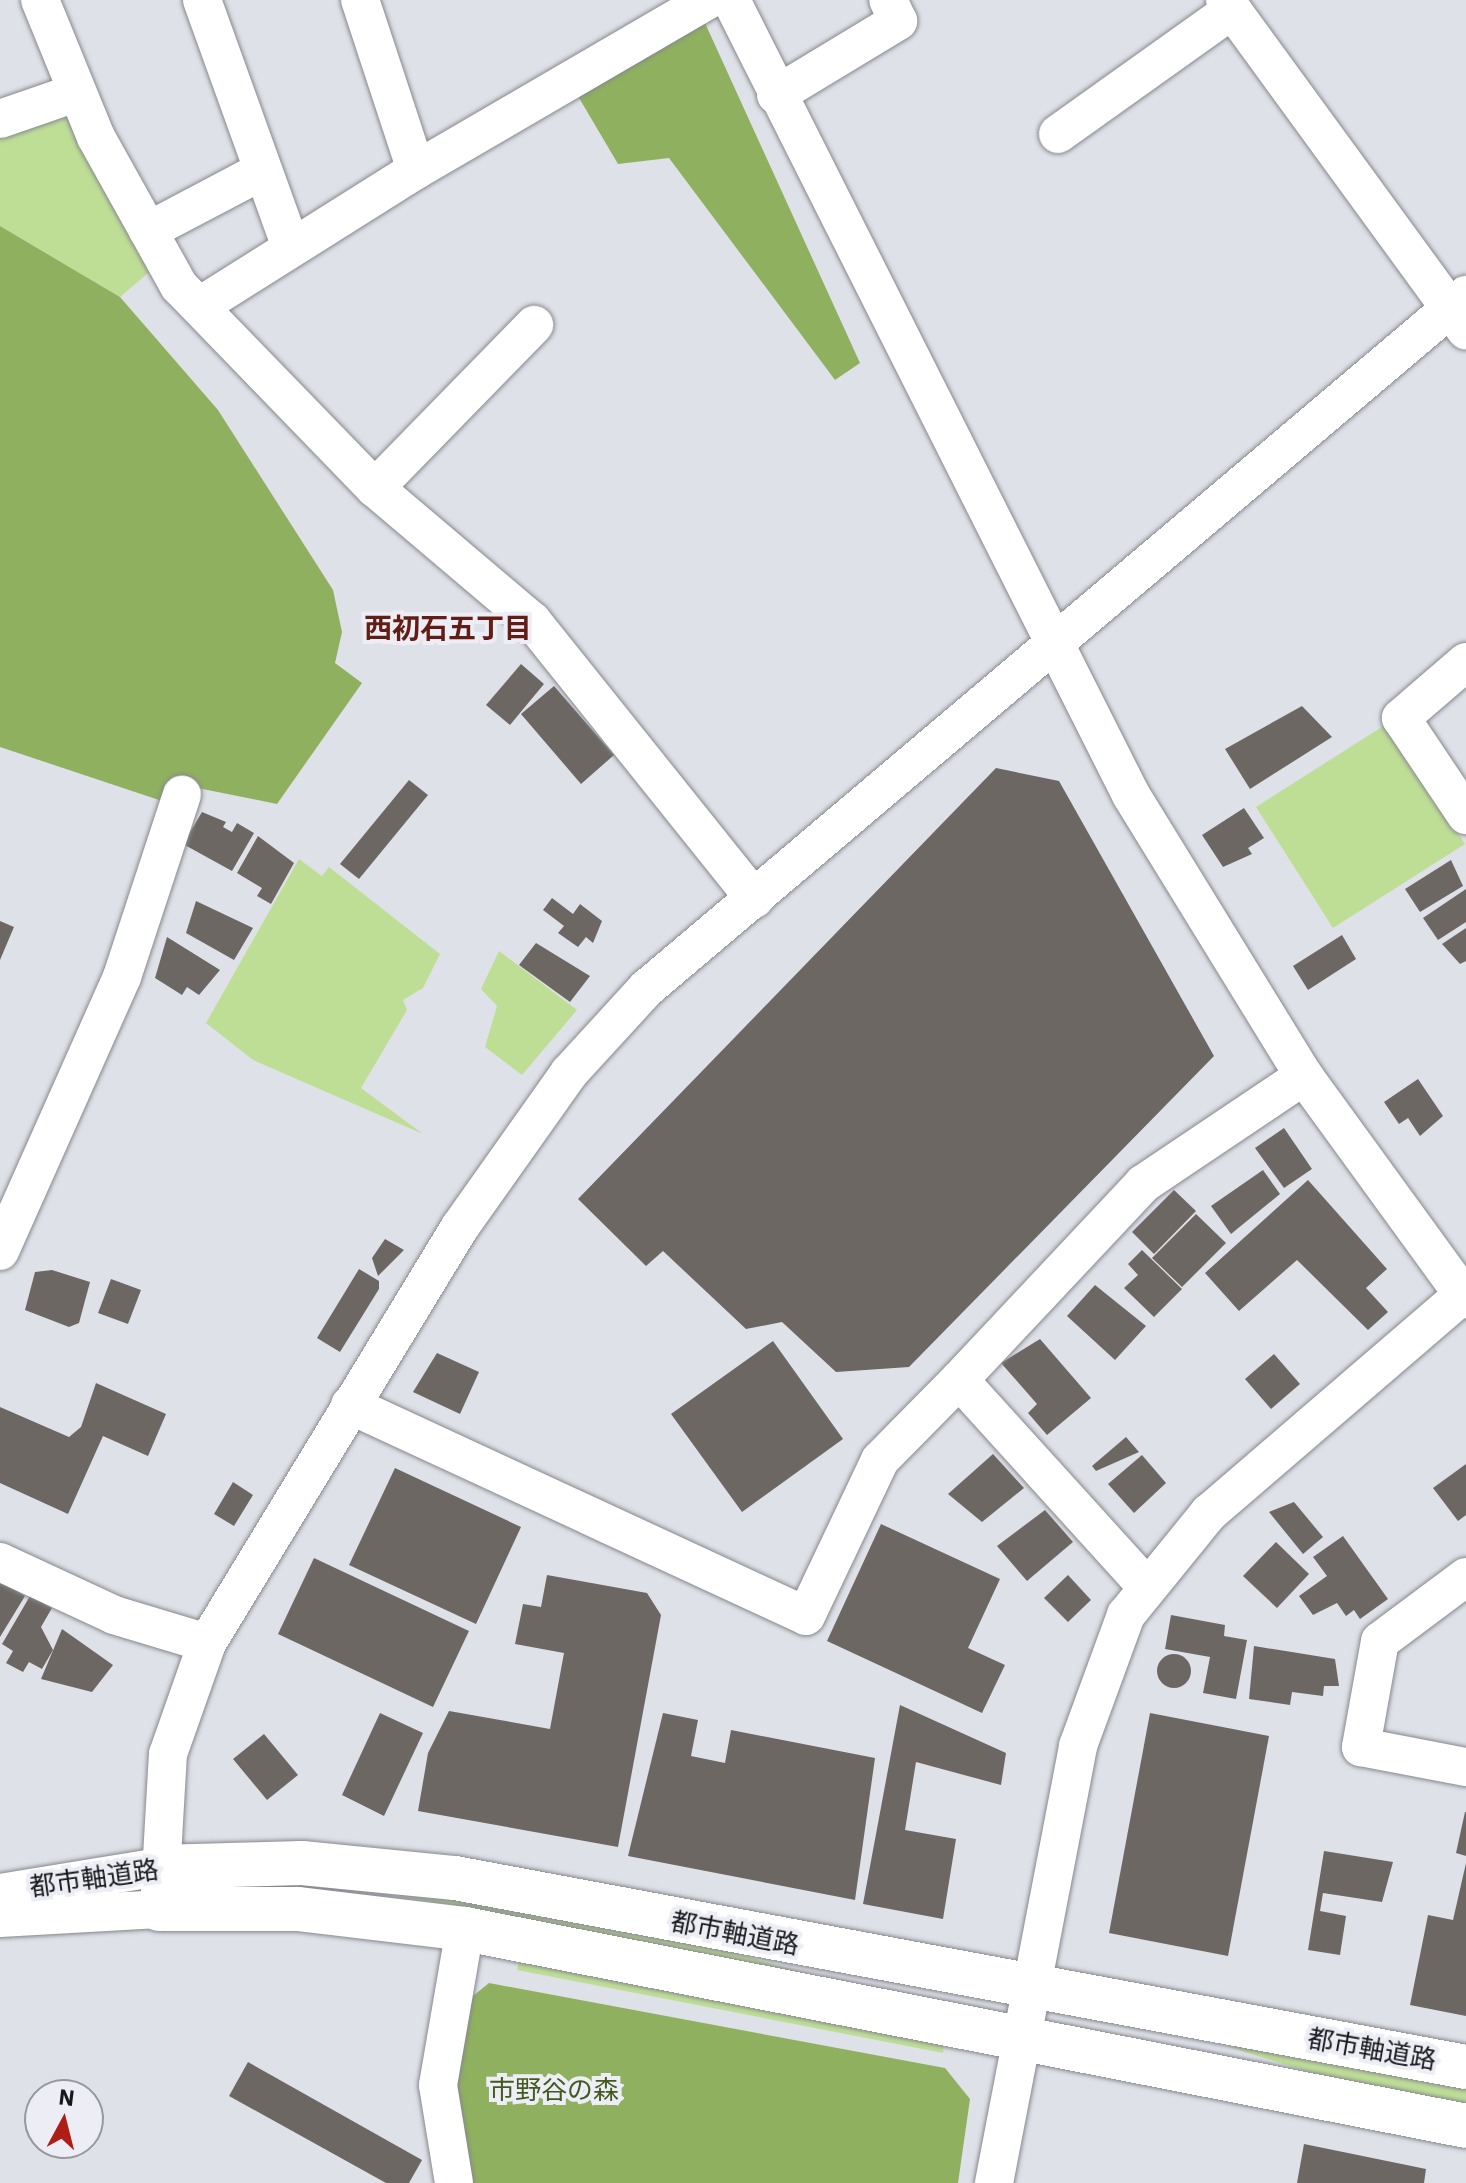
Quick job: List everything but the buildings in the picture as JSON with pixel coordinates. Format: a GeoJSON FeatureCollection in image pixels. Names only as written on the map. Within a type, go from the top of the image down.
{"type":"FeatureCollection","features":[{"type":"Feature","properties":{"kind":"main road","name":"都市軸道路"},"geometry":{"type":"LineString","coordinates":[[159,1888],[256,1862],[397,1870],[1466,2067]]}},
{"type":"Feature","properties":{"kind":"main road","name":"都市軸道路"},"geometry":{"type":"LineString","coordinates":[[159,1888],[465,1929],[1466,2126]]}},
{"type":"Feature","properties":{"kind":"street"},"geometry":{"type":"LineString","coordinates":[[40,0],[75,93],[179,286],[203,304],[375,488],[532,621],[755,899]]}},
{"type":"Feature","properties":{"kind":"street"},"geometry":{"type":"LineString","coordinates":[[202,0],[291,247]]}},
{"type":"Feature","properties":{"kind":"street"},"geometry":{"type":"LineString","coordinates":[[360,0],[416,170]]}},
{"type":"Feature","properties":{"kind":"street"},"geometry":{"type":"LineString","coordinates":[[203,304],[416,170],[708,0]]}},
{"type":"Feature","properties":{"kind":"street"},"geometry":{"type":"LineString","coordinates":[[731,0],[776,95],[1131,795],[1304,1076],[1465,1295],[1209,1513],[1146,1586],[1110,1649],[1089,1705],[994,2183]]}},
{"type":"Feature","properties":{"kind":"street"},"geometry":{"type":"LineString","coordinates":[[776,95],[898,21],[888,0]]}},
{"type":"Feature","properties":{"kind":"street"},"geometry":{"type":"LineString","coordinates":[[0,1918],[159,1888],[174,1725],[207,1643],[460,1227],[569,1073],[647,988],[1056,643],[1460,312],[1229,5],[1058,134]]}},
{"type":"Feature","properties":{"kind":"street"},"geometry":{"type":"LineString","coordinates":[[0,119],[75,93]]}},
{"type":"Feature","properties":{"kind":"street"},"geometry":{"type":"LineString","coordinates":[[148,231],[262,171]]}},
{"type":"Feature","properties":{"kind":"street"},"geometry":{"type":"LineString","coordinates":[[375,488],[534,325]]}},
{"type":"Feature","properties":{"kind":"street"},"geometry":{"type":"LineString","coordinates":[[1466,662],[1401,718],[1466,815]]}},
{"type":"Feature","properties":{"kind":"street"},"geometry":{"type":"LineString","coordinates":[[0,1251],[122,977],[182,795]]}},
{"type":"Feature","properties":{"kind":"street"},"geometry":{"type":"LineString","coordinates":[[350,1405],[806,1616],[880,1460],[1143,1184],[1304,1076]]}},
{"type":"Feature","properties":{"kind":"street"},"geometry":{"type":"LineString","coordinates":[[959,1380],[1146,1586]]}},
{"type":"Feature","properties":{"kind":"street"},"geometry":{"type":"LineString","coordinates":[[0,1562],[114,1615],[207,1643]]}},
{"type":"Feature","properties":{"kind":"street"},"geometry":{"type":"LineString","coordinates":[[1466,1577],[1380,1641],[1361,1747],[1466,1767]]}},
{"type":"Feature","properties":{"kind":"street","name":"都市軸道路"},"geometry":{"type":"LineString","coordinates":[[0,1893],[159,1888]]}},
{"type":"Feature","properties":{"kind":"street"},"geometry":{"type":"LineString","coordinates":[[454,2183],[438,2085],[465,1929]]}},
{"type":"Feature","properties":{"kind":"green space"},"geometry":{"type":"Polygon","coordinates":[[[700,12],[860,363],[835,380],[669,158],[618,164],[572,86],[700,12]]]}},
{"type":"Feature","properties":{"kind":"green space"},"geometry":{"type":"Polygon","coordinates":[[[67,116],[81,123],[154,268],[120,297],[0,226],[0,136],[67,116]]]}},
{"type":"Feature","properties":{"kind":"green space"},"geometry":{"type":"Polygon","coordinates":[[[0,226],[120,297],[218,410],[333,590],[342,632],[335,663],[362,683],[277,804],[168,782],[162,801],[0,747],[0,226]]]}},
{"type":"Feature","properties":{"kind":"green space"},"geometry":{"type":"Polygon","coordinates":[[[1388,723],[1465,844],[1333,928],[1256,807],[1388,723]]]}},
{"type":"Feature","properties":{"kind":"green space"},"geometry":{"type":"Polygon","coordinates":[[[299,859],[322,876],[329,867],[440,954],[423,988],[403,1000],[407,1010],[361,1088],[423,1134],[253,1060],[206,1023],[299,859]]]}},
{"type":"Feature","properties":{"kind":"green space"},"geometry":{"type":"Polygon","coordinates":[[[499,951],[577,1010],[522,1075],[485,1047],[497,1006],[481,989],[499,951]]]}},
{"type":"Feature","properties":{"kind":"green space"},"geometry":{"type":"Polygon","coordinates":[[[378,1891],[456,1896],[701,1943],[820,1978],[378,1891]]]}},
{"type":"Feature","properties":{"kind":"green space"},"geometry":{"type":"Polygon","coordinates":[[[519,1961],[944,2044],[943,2053],[517,1970],[519,1961]]]}},
{"type":"Feature","properties":{"kind":"green space","name":"市野谷の森"},"geometry":{"type":"Polygon","coordinates":[[[489,1983],[945,2068],[970,2099],[958,2183],[471,2183],[452,2094],[473,1996],[489,1983]]]}},
{"type":"Feature","properties":{"kind":"green space"},"geometry":{"type":"Polygon","coordinates":[[[1230,2041],[1466,2087],[1466,2107],[1347,2084],[1229,2047],[1230,2041]]]}},
{"type":"Feature","properties":{"kind":"district","name":"西初石五丁目"},"geometry":{"type":"Point","coordinates":[448,628]}}]}
